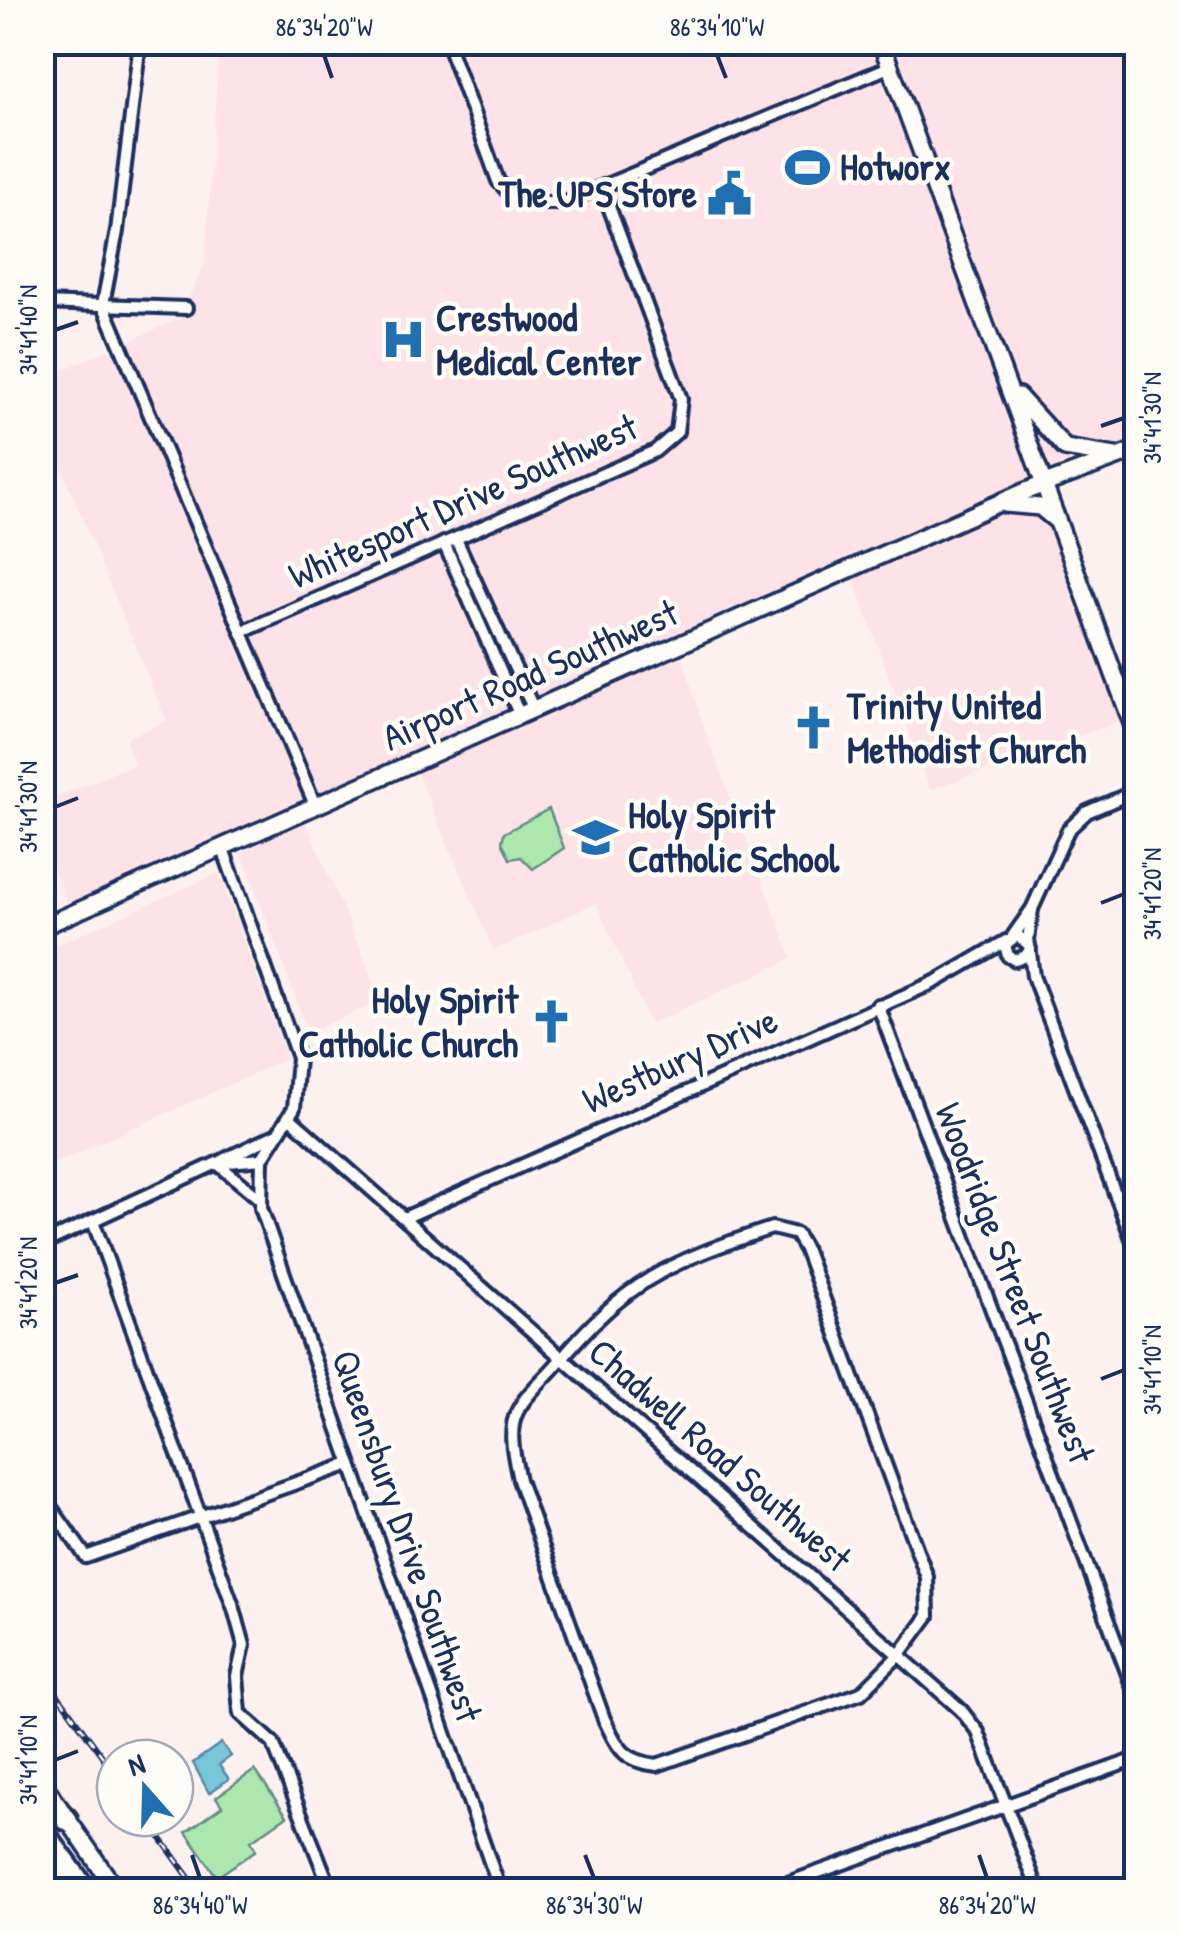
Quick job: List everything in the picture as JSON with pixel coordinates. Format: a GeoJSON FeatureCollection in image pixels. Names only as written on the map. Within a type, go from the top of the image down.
{"type":"FeatureCollection","features":[{"type":"Feature","properties":{"kind":"highway"},"geometry":{"type":"LineString","coordinates":[[42,1797],[66,1819]]}},
{"type":"Feature","properties":{"kind":"highway"},"geometry":{"type":"LineString","coordinates":[[42,1831],[86,1890]]}},
{"type":"Feature","properties":{"kind":"highway"},"geometry":{"type":"LineString","coordinates":[[42,1855],[68,1890]]}},
{"type":"Feature","properties":{"kind":"main road"},"geometry":{"type":"LineString","coordinates":[[881,42],[1136,734]]}},
{"type":"Feature","properties":{"kind":"main road"},"geometry":{"type":"LineString","coordinates":[[1007,381],[1041,426],[1065,448],[1119,456]]}},
{"type":"Feature","properties":{"kind":"main road","name":"Airport Road Southwest"},"geometry":{"type":"LineString","coordinates":[[42,926],[1044,483],[1136,450]]}},
{"type":"Feature","properties":{"kind":"main road"},"geometry":{"type":"LineString","coordinates":[[996,504],[1040,508],[1058,522]]}},
{"type":"Feature","properties":{"kind":"main road"},"geometry":{"type":"LineString","coordinates":[[42,1782],[116,1890]]}},
{"type":"Feature","properties":{"kind":"street"},"geometry":{"type":"LineString","coordinates":[[140,42],[117,231],[103,304],[315,805]]}},
{"type":"Feature","properties":{"kind":"street"},"geometry":{"type":"LineString","coordinates":[[447,42],[492,169],[511,195],[547,206],[602,188],[889,66]]}},
{"type":"Feature","properties":{"kind":"street","name":"Whitesport Drive Southwest"},"geometry":{"type":"LineString","coordinates":[[242,632],[664,446],[682,421],[681,399],[602,188]]}},
{"type":"Feature","properties":{"kind":"street"},"geometry":{"type":"LineString","coordinates":[[42,302],[186,308]]}},
{"type":"Feature","properties":{"kind":"street"},"geometry":{"type":"LineString","coordinates":[[456,539],[527,713]]}},
{"type":"Feature","properties":{"kind":"street"},"geometry":{"type":"LineString","coordinates":[[444,543],[527,713]]}},
{"type":"Feature","properties":{"kind":"street","name":"Westbury Drive"},"geometry":{"type":"LineString","coordinates":[[404,1218],[982,959],[1010,938],[1032,909],[1068,830],[1087,812],[1136,792]]}},
{"type":"Feature","properties":{"kind":"street","name":"Queensbury Drive Southwest"},"geometry":{"type":"LineString","coordinates":[[222,846],[296,1045],[299,1081],[290,1118],[262,1159],[260,1200],[500,1890]]}},
{"type":"Feature","properties":{"kind":"street","name":"Westbury Drive"},"geometry":{"type":"LineString","coordinates":[[1032,909],[1029,945],[1033,976]]}},
{"type":"Feature","properties":{"kind":"street"},"geometry":{"type":"LineString","coordinates":[[1011,958],[1026,956],[1029,945],[1010,938],[1011,958],[1033,976],[1136,1249]]}},
{"type":"Feature","properties":{"kind":"street","name":"Westbury Drive"},"geometry":{"type":"LineString","coordinates":[[982,959],[1011,958]]}},
{"type":"Feature","properties":{"kind":"street","name":"Woodridge Street Southwest"},"geometry":{"type":"LineString","coordinates":[[878,1005],[1136,1696]]}},
{"type":"Feature","properties":{"kind":"street","name":"Chadwell Road Southwest"},"geometry":{"type":"LineString","coordinates":[[290,1118],[961,1710],[978,1732],[1038,1890]]}},
{"type":"Feature","properties":{"kind":"street","name":"Queensbury Drive Southwest"},"geometry":{"type":"LineString","coordinates":[[42,1244],[278,1133]]}},
{"type":"Feature","properties":{"kind":"street"},"geometry":{"type":"LineString","coordinates":[[217,1163],[262,1159]]}},
{"type":"Feature","properties":{"kind":"street"},"geometry":{"type":"LineString","coordinates":[[217,1163],[260,1200]]}},
{"type":"Feature","properties":{"kind":"street"},"geometry":{"type":"LineString","coordinates":[[93,1221],[202,1516],[244,1646],[236,1700],[240,1713],[273,1744],[331,1890]]}},
{"type":"Feature","properties":{"kind":"street"},"geometry":{"type":"LineString","coordinates":[[772,1228],[796,1234],[806,1251],[927,1577],[928,1616],[900,1654],[861,1693],[747,1735],[657,1765],[620,1754],[518,1480],[512,1440],[516,1412],[607,1308],[639,1282],[709,1248],[772,1228]]}},
{"type":"Feature","properties":{"kind":"street"},"geometry":{"type":"LineString","coordinates":[[42,1496],[86,1557],[350,1464]]}},
{"type":"Feature","properties":{"kind":"street"},"geometry":{"type":"LineString","coordinates":[[768,1890],[1136,1760]]}},
{"type":"Feature","properties":{"kind":"shaded area"},"geometry":{"type":"Polygon","coordinates":[[[219,43],[1136,43],[1136,447],[1051,476],[1135,716],[930,790],[853,578],[681,651],[703,726],[792,959],[650,1024],[596,903],[494,951],[416,771],[636,671],[72,913],[43,844],[43,803],[134,764],[125,739],[166,720],[43,424],[42,379],[179,319],[205,262],[219,43]]]}},
{"type":"Feature","properties":{"kind":"shaded area"},"geometry":{"type":"Polygon","coordinates":[[[305,820],[382,1001],[308,1032],[242,853],[305,820]]]}},
{"type":"Feature","properties":{"kind":"shaded area"},"geometry":{"type":"Polygon","coordinates":[[[219,873],[287,1059],[43,1169],[43,951],[219,873]]]}},
{"type":"Feature","properties":{"kind":"green space"},"geometry":{"type":"Polygon","coordinates":[[[549,809],[564,848],[533,869],[521,857],[510,859],[502,842],[504,833],[549,809]]]}},
{"type":"Feature","properties":{"kind":"green space"},"geometry":{"type":"Polygon","coordinates":[[[255,1770],[287,1816],[251,1841],[256,1850],[217,1877],[190,1838],[195,1838],[195,1826],[222,1806],[216,1797],[255,1770]]]}},
{"type":"Feature","properties":{"kind":"water"},"geometry":{"type":"Polygon","coordinates":[[[221,1743],[231,1756],[219,1765],[229,1779],[209,1793],[195,1762],[221,1743]]]}},
{"type":"Feature","properties":{"kind":"railway"},"geometry":{"type":"LineString","coordinates":[[42,1673],[95,1746]]}},
{"type":"Feature","properties":{"kind":"railway"},"geometry":{"type":"LineString","coordinates":[[160,1838],[198,1890]]}},
{"type":"Feature","properties":{"kind":"place","name":"Hotworx"},"geometry":{"type":"Point","coordinates":[807,167]}},
{"type":"Feature","properties":{"kind":"place","name":"The UPS Store"},"geometry":{"type":"Point","coordinates":[730,194]}},
{"type":"Feature","properties":{"kind":"place","name":"Crestwood Medical Center"},"geometry":{"type":"Point","coordinates":[403,340]}},
{"type":"Feature","properties":{"kind":"place","name":"Trinity United Methodist Church"},"geometry":{"type":"Point","coordinates":[814,728]}},
{"type":"Feature","properties":{"kind":"place","name":"Holy Spirit Catholic School"},"geometry":{"type":"Point","coordinates":[595,837]}},
{"type":"Feature","properties":{"kind":"place","name":"Holy Spirit Catholic Church"},"geometry":{"type":"Point","coordinates":[551,1022]}}]}
